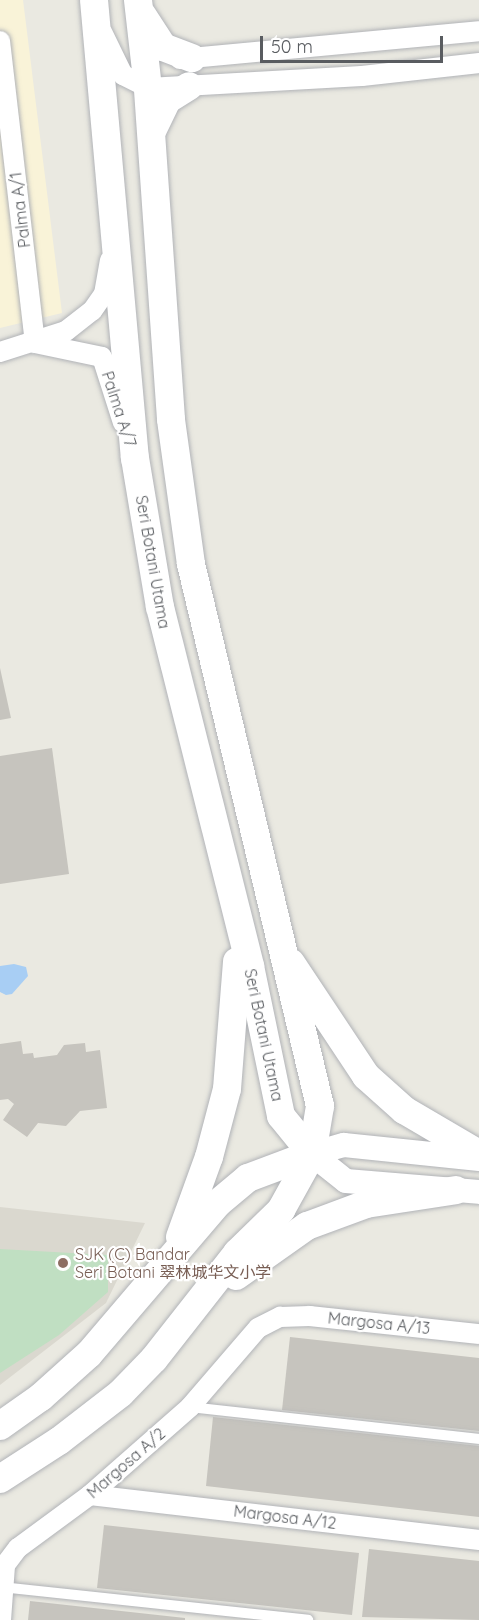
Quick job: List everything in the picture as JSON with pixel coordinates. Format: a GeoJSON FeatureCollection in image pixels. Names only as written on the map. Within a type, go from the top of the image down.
{"type":"FeatureCollection","features":[{"type":"Feature","properties":{"kind":"main road"},"geometry":{"type":"LineString","coordinates":[[138,4],[154,37],[164,47],[192,58]]}},
{"type":"Feature","properties":{"kind":"main road"},"geometry":{"type":"LineString","coordinates":[[0,1479],[59,1441],[121,1393],[154,1359],[237,1253],[281,1210],[312,1154],[320,1106],[191,564],[171,419],[151,134],[138,74],[138,4]]}},
{"type":"Feature","properties":{"kind":"main road","name":"Seri Botani Utama"},"geometry":{"type":"LineString","coordinates":[[95,12],[135,458],[160,607],[239,922],[281,1116],[312,1154]]}},
{"type":"Feature","properties":{"kind":"main road"},"geometry":{"type":"LineString","coordinates":[[151,134],[158,111],[167,100],[189,86]]}},
{"type":"Feature","properties":{"kind":"main road"},"geometry":{"type":"LineString","coordinates":[[174,1253],[209,1157],[227,1089],[235,1029],[239,922]]}},
{"type":"Feature","properties":{"kind":"main road"},"geometry":{"type":"LineString","coordinates":[[283,951],[366,1076],[404,1110],[479,1154]]}},
{"type":"Feature","properties":{"kind":"main road"},"geometry":{"type":"LineString","coordinates":[[0,1426],[41,1397],[89,1354],[218,1203],[248,1178],[312,1154]]}},
{"type":"Feature","properties":{"kind":"main road"},"geometry":{"type":"LineString","coordinates":[[184,1321],[252,1261],[307,1226],[366,1204],[467,1191]]}},
{"type":"Feature","properties":{"kind":"street"},"geometry":{"type":"LineString","coordinates":[[95,12],[138,74],[189,86],[404,73],[479,63]]}},
{"type":"Feature","properties":{"kind":"street"},"geometry":{"type":"LineString","coordinates":[[105,117],[138,74],[192,58],[479,31]]}},
{"type":"Feature","properties":{"kind":"street","name":"Palma A/1"},"geometry":{"type":"LineString","coordinates":[[1,51],[35,344]]}},
{"type":"Feature","properties":{"kind":"street","name":"Palma A/7"},"geometry":{"type":"LineString","coordinates":[[0,352],[35,344],[66,331],[92,311],[104,294],[114,221]]}},
{"type":"Feature","properties":{"kind":"street","name":"Palma A/7"},"geometry":{"type":"LineString","coordinates":[[35,344],[102,357],[135,458]]}},
{"type":"Feature","properties":{"kind":"street"},"geometry":{"type":"LineString","coordinates":[[312,1154],[344,1144],[479,1159]]}},
{"type":"Feature","properties":{"kind":"street"},"geometry":{"type":"LineString","coordinates":[[312,1154],[346,1181],[467,1191]]}},
{"type":"Feature","properties":{"kind":"street","name":"Margosa A/13"},"geometry":{"type":"LineString","coordinates":[[280,1317],[310,1316],[479,1334]]}},
{"type":"Feature","properties":{"kind":"street","name":"Margosa A/2"},"geometry":{"type":"LineString","coordinates":[[1,1620],[1,1587],[5,1565],[18,1548],[90,1495],[190,1407],[258,1328],[280,1317]]}},
{"type":"Feature","properties":{"kind":"street","name":"Margosa A/12"},"geometry":{"type":"LineString","coordinates":[[90,1495],[479,1540]]}},
{"type":"Feature","properties":{"kind":"lane"},"geometry":{"type":"LineString","coordinates":[[190,1407],[479,1439]]}},
{"type":"Feature","properties":{"kind":"lane"},"geometry":{"type":"LineString","coordinates":[[1,1587],[308,1620]]}},
{"type":"Feature","properties":{"kind":"shaded area"},"geometry":{"type":"Polygon","coordinates":[[[0,0],[23,0],[62,313],[0,328],[0,0]]]}},
{"type":"Feature","properties":{"kind":"shaded area","name":"SJK (C) Bandar Seri Botani 翠林城华文小学"},"geometry":{"type":"Polygon","coordinates":[[[0,1207],[145,1223],[106,1303],[0,1385],[0,1207]]]}},
{"type":"Feature","properties":{"kind":"green space"},"geometry":{"type":"Polygon","coordinates":[[[0,1249],[108,1255],[108,1292],[59,1335],[0,1373],[0,1249]]]}},
{"type":"Feature","properties":{"kind":"water"},"geometry":{"type":"Polygon","coordinates":[[[14,964],[26,967],[28,976],[12,994],[6,995],[0,992],[0,966],[14,964]]]}},
{"type":"Feature","properties":{"kind":"building"},"geometry":{"type":"Polygon","coordinates":[[[0,668],[11,718],[0,720],[0,668]]]}},
{"type":"Feature","properties":{"kind":"building"},"geometry":{"type":"Polygon","coordinates":[[[52,748],[69,874],[0,884],[0,756],[52,748]]]}},
{"type":"Feature","properties":{"kind":"building"},"geometry":{"type":"Polygon","coordinates":[[[21,1041],[23,1054],[33,1053],[34,1058],[57,1055],[64,1045],[85,1043],[86,1052],[100,1050],[107,1108],[80,1111],[66,1126],[38,1123],[27,1137],[3,1120],[14,1104],[8,1099],[0,1100],[0,1044],[21,1041]]]}},
{"type":"Feature","properties":{"kind":"building"},"geometry":{"type":"Polygon","coordinates":[[[290,1337],[479,1358],[479,1431],[282,1410],[290,1337]]]}},
{"type":"Feature","properties":{"kind":"building"},"geometry":{"type":"Polygon","coordinates":[[[213,1417],[479,1446],[479,1517],[206,1486],[213,1417]]]}},
{"type":"Feature","properties":{"kind":"building"},"geometry":{"type":"Polygon","coordinates":[[[104,1525],[359,1553],[352,1615],[97,1588],[104,1525]]]}},
{"type":"Feature","properties":{"kind":"building"},"geometry":{"type":"Polygon","coordinates":[[[369,1549],[479,1561],[479,1620],[362,1617],[369,1549]]]}},
{"type":"Feature","properties":{"kind":"building"},"geometry":{"type":"Polygon","coordinates":[[[30,1601],[185,1618],[185,1620],[28,1620],[30,1601]]]}},
{"type":"Feature","properties":{"kind":"place","name":"SJK (C) Bandar Seri Botani 翠林城华文小学"},"geometry":{"type":"Point","coordinates":[63,1263]}}]}
